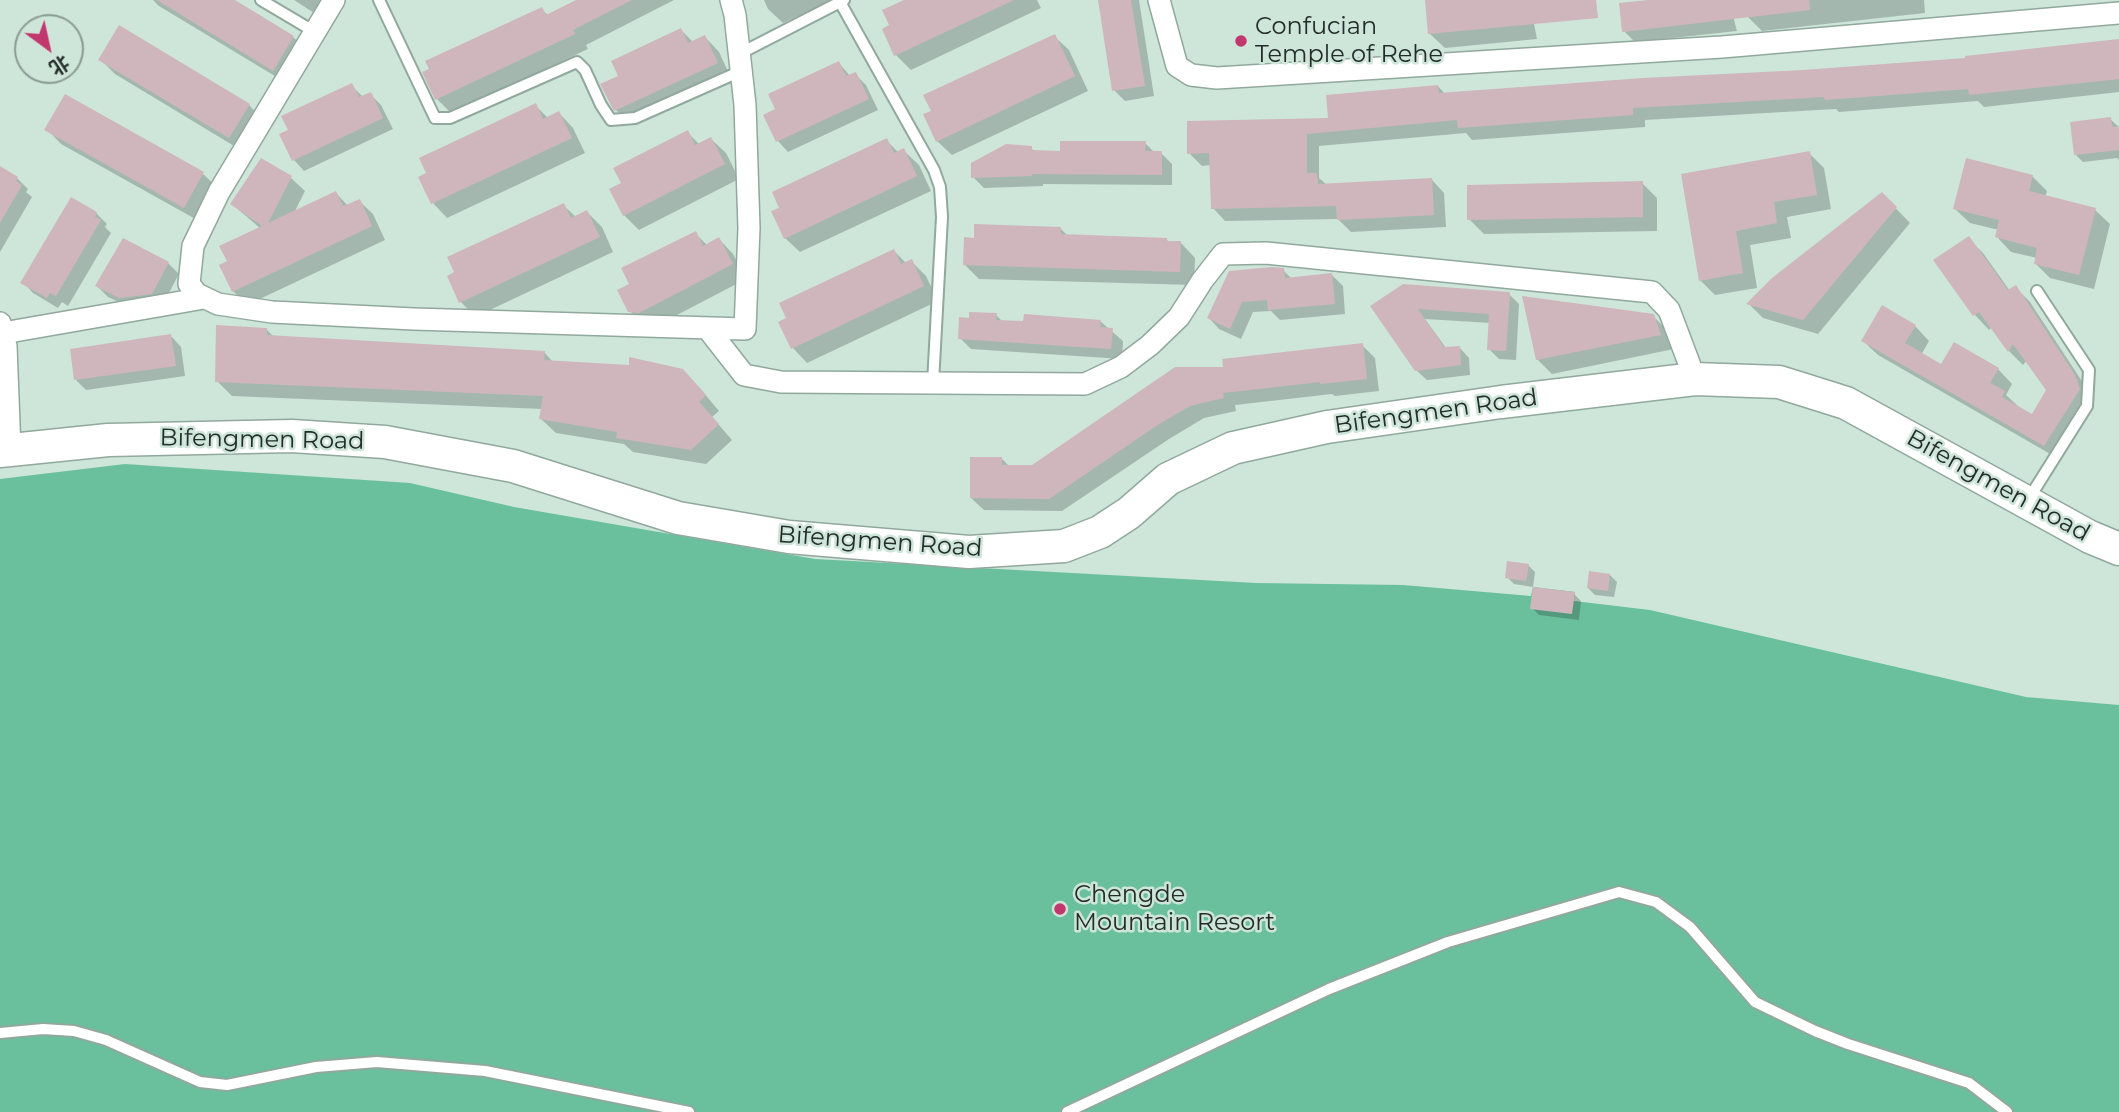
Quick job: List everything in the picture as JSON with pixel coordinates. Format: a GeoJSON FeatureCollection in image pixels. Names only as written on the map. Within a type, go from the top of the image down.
{"type":"FeatureCollection","features":[{"type":"Feature","properties":{"kind":"street"},"geometry":{"type":"LineString","coordinates":[[334,0],[219,192],[193,246],[189,284],[197,295],[218,304],[272,312],[745,329],[749,228],[745,104],[736,15],[731,0]]}},
{"type":"Feature","properties":{"kind":"street"},"geometry":{"type":"LineString","coordinates":[[1159,0],[1177,66],[1191,75],[1217,78],[1722,47],[2119,13]]}},
{"type":"Feature","properties":{"kind":"street"},"geometry":{"type":"LineString","coordinates":[[708,328],[744,374],[781,382],[1085,384],[1121,367],[1150,345],[1179,317],[1223,254],[1266,253],[1652,292],[1669,310],[1695,379]]}},
{"type":"Feature","properties":{"kind":"street"},"geometry":{"type":"LineString","coordinates":[[5,450],[2,328],[204,298]]}},
{"type":"Feature","properties":{"kind":"street","name":"Bifengmen Road"},"geometry":{"type":"LineString","coordinates":[[5,450],[108,440],[266,436],[385,442],[513,466],[678,518],[789,537],[969,552],[1064,545],[1100,532],[1129,513],[1168,479],[1233,448],[1340,425],[1695,379],[1779,383],[1846,403],[2090,537],[2119,549]]}},
{"type":"Feature","properties":{"kind":"lane"},"geometry":{"type":"LineString","coordinates":[[261,0],[315,32]]}},
{"type":"Feature","properties":{"kind":"lane"},"geometry":{"type":"LineString","coordinates":[[379,0],[435,118],[450,118],[577,62],[585,70],[611,120],[635,118],[740,62],[842,1],[934,170],[940,187],[942,218],[933,383]]}},
{"type":"Feature","properties":{"kind":"lane"},"geometry":{"type":"LineString","coordinates":[[2027,502],[2087,406],[2089,370],[2037,291]]}},
{"type":"Feature","properties":{"kind":"lane"},"geometry":{"type":"LineString","coordinates":[[1067,1112],[1329,989],[1424,951],[1619,892],[1656,902],[1690,927],[1755,1002],[1848,1044],[1969,1083],[2007,1112]]}},
{"type":"Feature","properties":{"kind":"lane"},"geometry":{"type":"LineString","coordinates":[[0,1033],[43,1029],[74,1031],[106,1040],[200,1082],[227,1085],[316,1067],[377,1062],[485,1071],[689,1112]]}},
{"type":"Feature","properties":{"kind":"green space","name":"Chengde Mountain Resort"},"geometry":{"type":"Polygon","coordinates":[[[125,464],[410,483],[514,507],[815,559],[1256,583],[1403,585],[1531,596],[1533,587],[1575,592],[1574,601],[1650,610],[2026,697],[2119,705],[2119,1112],[0,1112],[0,479],[125,464]]]}},
{"type":"Feature","properties":{"kind":"building"},"geometry":{"type":"Polygon","coordinates":[[[157,0],[235,0],[294,36],[273,71],[157,0]]]}},
{"type":"Feature","properties":{"kind":"building"},"geometry":{"type":"Polygon","coordinates":[[[576,0],[632,0],[573,30],[575,34],[435,100],[422,72],[429,69],[425,61],[542,7],[546,15],[576,0]]]}},
{"type":"Feature","properties":{"kind":"building"},"geometry":{"type":"Polygon","coordinates":[[[904,0],[1014,0],[894,56],[882,29],[889,25],[882,10],[904,0]]]}},
{"type":"Feature","properties":{"kind":"building"},"geometry":{"type":"Polygon","coordinates":[[[1098,0],[1131,0],[1145,86],[1112,91],[1098,0]]]}},
{"type":"Feature","properties":{"kind":"building"},"geometry":{"type":"Polygon","coordinates":[[[1425,0],[1596,0],[1598,18],[1428,34],[1425,0]]]}},
{"type":"Feature","properties":{"kind":"building"},"geometry":{"type":"Polygon","coordinates":[[[1648,0],[1809,0],[1810,10],[1622,32],[1619,3],[1648,0]]]}},
{"type":"Feature","properties":{"kind":"building"},"geometry":{"type":"Polygon","coordinates":[[[119,25],[250,104],[229,138],[98,60],[119,25]]]}},
{"type":"Feature","properties":{"kind":"building"},"geometry":{"type":"Polygon","coordinates":[[[681,28],[688,43],[705,35],[718,63],[614,111],[600,84],[618,76],[611,61],[681,28]]]}},
{"type":"Feature","properties":{"kind":"building"},"geometry":{"type":"Polygon","coordinates":[[[1055,34],[1075,76],[936,142],[923,114],[931,111],[923,95],[1055,34]]]}},
{"type":"Feature","properties":{"kind":"building"},"geometry":{"type":"Polygon","coordinates":[[[2119,39],[2119,79],[1969,95],[1968,89],[1825,100],[1824,97],[1633,108],[1633,115],[1458,128],[1457,120],[1307,134],[1307,173],[1317,173],[1318,184],[1432,178],[1434,215],[1337,220],[1336,206],[1211,209],[1209,153],[1187,154],[1187,121],[1328,118],[1326,95],[1438,85],[1439,93],[1643,78],[1803,70],[1965,58],[2119,39]]]}},
{"type":"Feature","properties":{"kind":"building"},"geometry":{"type":"Polygon","coordinates":[[[839,61],[846,76],[856,72],[869,99],[776,142],[763,115],[775,109],[768,94],[839,61]]]}},
{"type":"Feature","properties":{"kind":"building"},"geometry":{"type":"Polygon","coordinates":[[[352,83],[359,97],[371,92],[383,118],[292,161],[279,134],[288,130],[281,116],[352,83]]]}},
{"type":"Feature","properties":{"kind":"building"},"geometry":{"type":"Polygon","coordinates":[[[65,94],[204,172],[184,208],[44,130],[65,94]]]}},
{"type":"Feature","properties":{"kind":"building"},"geometry":{"type":"Polygon","coordinates":[[[536,103],[543,119],[559,111],[572,138],[431,204],[418,177],[426,173],[419,158],[536,103]]]}},
{"type":"Feature","properties":{"kind":"building"},"geometry":{"type":"Polygon","coordinates":[[[2111,117],[2112,127],[2119,126],[2119,150],[2074,155],[2070,122],[2111,117]]]}},
{"type":"Feature","properties":{"kind":"building"},"geometry":{"type":"Polygon","coordinates":[[[688,130],[695,145],[711,137],[725,164],[623,216],[609,189],[621,183],[613,168],[688,130]]]}},
{"type":"Feature","properties":{"kind":"building"},"geometry":{"type":"Polygon","coordinates":[[[887,138],[894,153],[904,148],[917,176],[784,239],[771,211],[779,208],[772,192],[887,138]]]}},
{"type":"Feature","properties":{"kind":"building"},"geometry":{"type":"Polygon","coordinates":[[[1060,141],[1146,141],[1145,151],[1162,151],[1162,175],[1032,174],[971,178],[971,163],[1006,144],[1032,146],[1032,150],[1060,151],[1060,141]]]}},
{"type":"Feature","properties":{"kind":"building"},"geometry":{"type":"Polygon","coordinates":[[[1810,151],[1817,195],[1774,202],[1777,223],[1736,231],[1743,273],[1699,281],[1681,174],[1810,151]]]}},
{"type":"Feature","properties":{"kind":"building"},"geometry":{"type":"Polygon","coordinates":[[[261,158],[292,176],[268,223],[336,191],[343,206],[360,199],[372,226],[232,292],[219,265],[227,261],[219,246],[262,226],[230,204],[261,158]]]}},
{"type":"Feature","properties":{"kind":"building"},"geometry":{"type":"Polygon","coordinates":[[[1966,158],[2033,175],[2029,191],[2096,208],[2079,275],[2034,264],[2037,248],[1995,237],[1999,220],[1953,209],[1966,158]]]}},
{"type":"Feature","properties":{"kind":"building"},"geometry":{"type":"Polygon","coordinates":[[[0,166],[18,177],[16,181],[22,185],[0,223],[0,166]]]}},
{"type":"Feature","properties":{"kind":"building"},"geometry":{"type":"Polygon","coordinates":[[[1643,181],[1643,217],[1467,220],[1467,185],[1643,181]]]}},
{"type":"Feature","properties":{"kind":"building"},"geometry":{"type":"Polygon","coordinates":[[[1882,192],[1897,207],[1803,320],[1746,304],[1772,278],[1882,192]]]}},
{"type":"Feature","properties":{"kind":"building"},"geometry":{"type":"Polygon","coordinates":[[[71,197],[97,212],[95,217],[101,220],[56,296],[50,293],[47,298],[20,283],[71,197]]]}},
{"type":"Feature","properties":{"kind":"building"},"geometry":{"type":"Polygon","coordinates":[[[564,203],[571,218],[587,210],[600,237],[459,303],[447,276],[454,272],[447,257],[564,203]]]}},
{"type":"Feature","properties":{"kind":"building"},"geometry":{"type":"Polygon","coordinates":[[[974,224],[1061,227],[1061,234],[1167,238],[1167,241],[1181,241],[1180,272],[963,265],[964,237],[974,238],[974,224]]]}},
{"type":"Feature","properties":{"kind":"building"},"geometry":{"type":"Polygon","coordinates":[[[696,231],[703,246],[719,237],[733,264],[639,313],[628,312],[617,290],[629,284],[621,268],[696,231]]]}},
{"type":"Feature","properties":{"kind":"building"},"geometry":{"type":"Polygon","coordinates":[[[1969,236],[2008,290],[2016,285],[2075,375],[2080,389],[2044,446],[1861,341],[1882,305],[1916,325],[1905,343],[1941,364],[1954,342],[1999,368],[1990,383],[2005,391],[2002,397],[2032,414],[2046,390],[2013,344],[2008,352],[1979,312],[1973,316],[1933,260],[1969,236]]]}},
{"type":"Feature","properties":{"kind":"building"},"geometry":{"type":"Polygon","coordinates":[[[123,238],[169,262],[152,294],[119,298],[95,286],[123,238]]]}},
{"type":"Feature","properties":{"kind":"building"},"geometry":{"type":"Polygon","coordinates":[[[894,249],[901,264],[912,259],[924,286],[791,349],[778,322],[786,318],[779,303],[894,249]]]}},
{"type":"Feature","properties":{"kind":"building"},"geometry":{"type":"Polygon","coordinates":[[[1284,268],[1285,278],[1332,273],[1335,304],[1268,310],[1267,300],[1242,302],[1230,329],[1207,318],[1229,271],[1284,268]]]}},
{"type":"Feature","properties":{"kind":"building"},"geometry":{"type":"Polygon","coordinates":[[[1403,284],[1510,292],[1506,351],[1487,350],[1489,314],[1418,309],[1444,347],[1460,346],[1461,365],[1415,371],[1370,306],[1403,284]]]}},
{"type":"Feature","properties":{"kind":"building"},"geometry":{"type":"Polygon","coordinates":[[[1522,296],[1654,314],[1661,335],[1536,360],[1522,296]]]}},
{"type":"Feature","properties":{"kind":"building"},"geometry":{"type":"Polygon","coordinates":[[[969,312],[997,313],[996,320],[1023,321],[1024,314],[1101,320],[1100,327],[1113,328],[1111,349],[958,339],[959,317],[969,318],[969,312]]]}},
{"type":"Feature","properties":{"kind":"building"},"geometry":{"type":"Polygon","coordinates":[[[216,325],[267,328],[267,335],[545,351],[544,360],[629,365],[629,357],[683,369],[706,395],[699,402],[719,424],[691,450],[616,438],[617,432],[539,419],[543,396],[215,382],[216,325]]]}},
{"type":"Feature","properties":{"kind":"building"},"geometry":{"type":"Polygon","coordinates":[[[171,334],[176,366],[74,380],[70,349],[171,334]]]}},
{"type":"Feature","properties":{"kind":"building"},"geometry":{"type":"Polygon","coordinates":[[[1363,343],[1367,379],[1223,393],[1224,398],[1190,406],[1156,426],[1049,499],[970,498],[970,457],[1002,457],[1002,465],[1032,465],[1175,367],[1223,367],[1222,359],[1363,343]]]}},
{"type":"Feature","properties":{"kind":"building"},"geometry":{"type":"Polygon","coordinates":[[[1507,561],[1529,564],[1526,581],[1505,578],[1507,561]]]}},
{"type":"Feature","properties":{"kind":"building"},"geometry":{"type":"Polygon","coordinates":[[[1589,571],[1610,574],[1608,591],[1587,588],[1589,571]]]}},
{"type":"Feature","properties":{"kind":"building"},"geometry":{"type":"Polygon","coordinates":[[[1533,587],[1575,592],[1572,614],[1530,609],[1533,587]]]}},
{"type":"Feature","properties":{"kind":"place","name":"Confucian Temple of Rehe"},"geometry":{"type":"Point","coordinates":[1241,41]}},
{"type":"Feature","properties":{"kind":"place","name":"Chengde Mountain Resort"},"geometry":{"type":"Point","coordinates":[1060,909]}}]}
